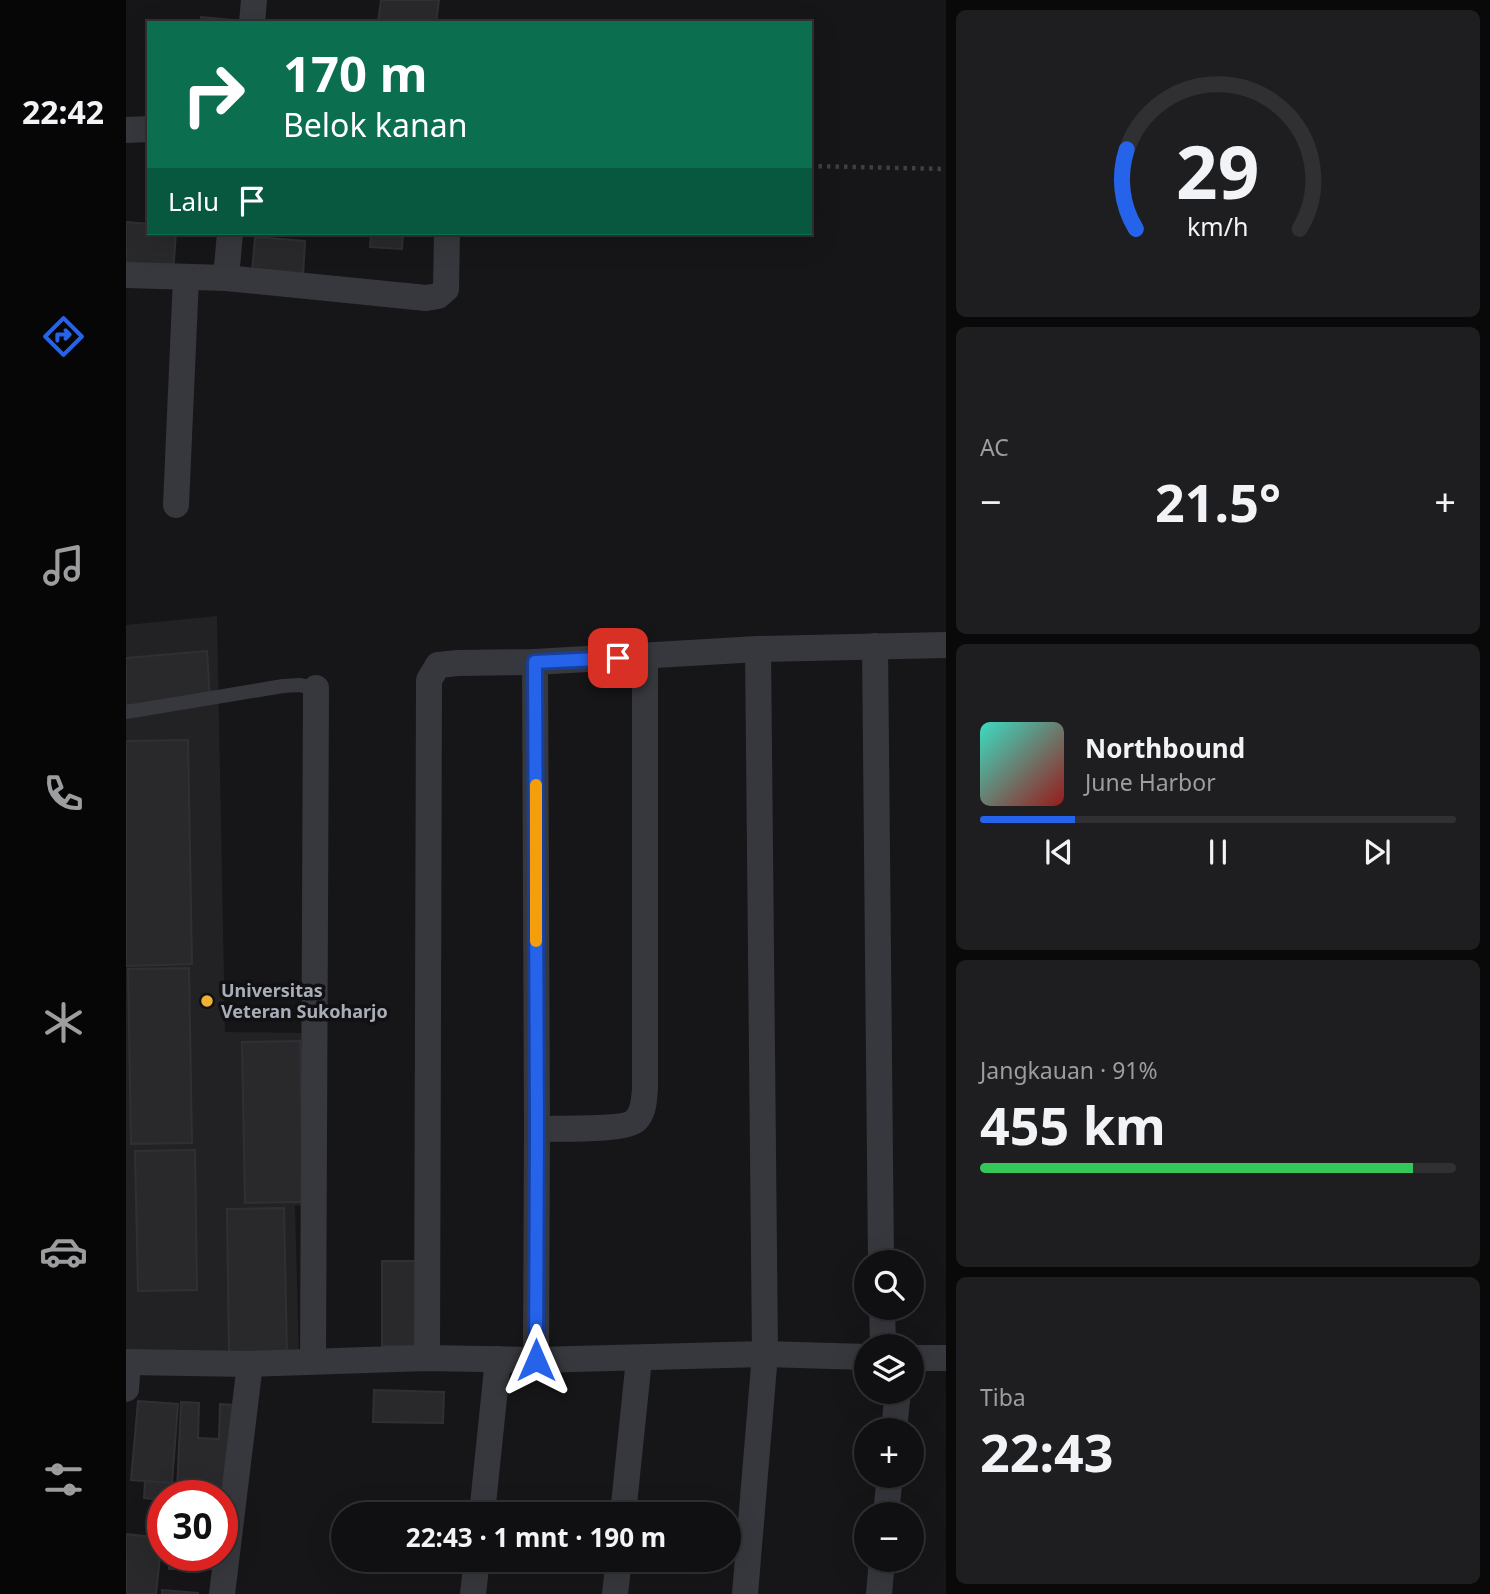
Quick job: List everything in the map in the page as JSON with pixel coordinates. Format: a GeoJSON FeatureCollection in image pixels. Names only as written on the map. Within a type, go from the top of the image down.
{"type":"FeatureCollection","features":[{"type":"Feature","properties":{"kind":"street"},"geometry":{"type":"LineString","coordinates":[[252,21],[254,0]]}},
{"type":"Feature","properties":{"kind":"street"},"geometry":{"type":"LineString","coordinates":[[126,130],[147,129]]}},
{"type":"Feature","properties":{"kind":"street"},"geometry":{"type":"LineString","coordinates":[[226,278],[230,235]]}},
{"type":"Feature","properties":{"kind":"street"},"geometry":{"type":"LineString","coordinates":[[126,275],[226,278],[426,298],[438,296],[446,289],[447,235]]}},
{"type":"Feature","properties":{"kind":"street"},"geometry":{"type":"LineString","coordinates":[[176,505],[186,278]]}},
{"type":"Feature","properties":{"kind":"street"},"geometry":{"type":"LineString","coordinates":[[428,1358],[429,680],[438,665],[645,657],[758,649],[946,645]]}},
{"type":"Feature","properties":{"kind":"street"},"geometry":{"type":"LineString","coordinates":[[875,646],[881,1250]]}},
{"type":"Feature","properties":{"kind":"street"},"geometry":{"type":"LineString","coordinates":[[745,1594],[765,1354],[758,649]]}},
{"type":"Feature","properties":{"kind":"street"},"geometry":{"type":"LineString","coordinates":[[537,1129],[619,1127],[634,1123],[642,1112],[645,1089],[645,657]]}},
{"type":"Feature","properties":{"kind":"street"},"geometry":{"type":"LineString","coordinates":[[535,662],[536,1360]]}},
{"type":"Feature","properties":{"kind":"street"},"geometry":{"type":"LineString","coordinates":[[313,1361],[316,688]]}},
{"type":"Feature","properties":{"kind":"street"},"geometry":{"type":"LineString","coordinates":[[126,1390],[127,1362],[250,1364],[428,1358],[639,1359],[765,1354],[854,1357]]}},
{"type":"Feature","properties":{"kind":"street"},"geometry":{"type":"LineString","coordinates":[[924,1358],[946,1358]]}},
{"type":"Feature","properties":{"kind":"street"},"geometry":{"type":"LineString","coordinates":[[483,1502],[498,1359]]}},
{"type":"Feature","properties":{"kind":"street"},"geometry":{"type":"LineString","coordinates":[[624,1502],[639,1359]]}},
{"type":"Feature","properties":{"kind":"street"},"geometry":{"type":"LineString","coordinates":[[222,1594],[250,1364]]}},
{"type":"Feature","properties":{"kind":"street"},"geometry":{"type":"LineString","coordinates":[[474,1594],[476,1572]]}},
{"type":"Feature","properties":{"kind":"street"},"geometry":{"type":"LineString","coordinates":[[615,1594],[618,1572]]}},
{"type":"Feature","properties":{"kind":"street"},"geometry":{"type":"LineString","coordinates":[[879,1594],[881,1572]]}},
{"type":"Feature","properties":{"kind":"lane"},"geometry":{"type":"LineString","coordinates":[[126,712],[283,685],[316,688]]}},
{"type":"Feature","properties":{"kind":"path"},"geometry":{"type":"LineString","coordinates":[[812,166],[946,169]]}},
{"type":"Feature","properties":{"kind":"shaded area","name":"Universitas Veteran Sukoharjo"},"geometry":{"type":"Polygon","coordinates":[[[217,616],[225,1032],[304,1033],[307,1205],[295,1206],[299,1361],[126,1365],[126,959],[127,966],[192,964],[188,741],[126,741],[126,705],[206,652],[126,658],[126,625],[217,616]],[[189,968],[128,969],[131,1144],[192,1142],[189,968]],[[300,1041],[242,1043],[245,1203],[303,1202],[300,1041]],[[284,1208],[227,1209],[229,1355],[287,1353],[284,1208]]]}},
{"type":"Feature","properties":{"kind":"building"},"geometry":{"type":"Polygon","coordinates":[[[381,0],[439,0],[436,21],[378,21],[381,0]]]}},
{"type":"Feature","properties":{"kind":"building"},"geometry":{"type":"Polygon","coordinates":[[[201,17],[245,21],[201,21],[201,17]]]}},
{"type":"Feature","properties":{"kind":"building"},"geometry":{"type":"Polygon","coordinates":[[[126,222],[147,224],[147,235],[176,235],[173,273],[126,270],[126,222]]]}},
{"type":"Feature","properties":{"kind":"building"},"geometry":{"type":"Polygon","coordinates":[[[371,235],[403,235],[402,249],[370,247],[371,235]]]}},
{"type":"Feature","properties":{"kind":"building"},"geometry":{"type":"Polygon","coordinates":[[[255,237],[305,241],[303,277],[252,273],[255,237]]]}},
{"type":"Feature","properties":{"kind":"building"},"geometry":{"type":"Polygon","coordinates":[[[207,651],[210,699],[126,705],[126,658],[207,651]]]}},
{"type":"Feature","properties":{"kind":"building"},"geometry":{"type":"Polygon","coordinates":[[[188,740],[192,964],[126,966],[126,741],[188,740]]]}},
{"type":"Feature","properties":{"kind":"building"},"geometry":{"type":"Polygon","coordinates":[[[189,968],[192,1143],[131,1144],[128,969],[189,968]]]}},
{"type":"Feature","properties":{"kind":"building"},"geometry":{"type":"Polygon","coordinates":[[[300,1041],[303,1202],[245,1203],[242,1042],[300,1041]]]}},
{"type":"Feature","properties":{"kind":"building"},"geometry":{"type":"Polygon","coordinates":[[[195,1150],[197,1290],[138,1291],[135,1151],[195,1150]]]}},
{"type":"Feature","properties":{"kind":"building"},"geometry":{"type":"Polygon","coordinates":[[[284,1208],[287,1354],[229,1355],[227,1209],[284,1208]]]}},
{"type":"Feature","properties":{"kind":"building"},"geometry":{"type":"Polygon","coordinates":[[[382,1261],[420,1261],[420,1346],[382,1346],[382,1261]]]}},
{"type":"Feature","properties":{"kind":"building"},"geometry":{"type":"Polygon","coordinates":[[[374,1390],[444,1392],[443,1423],[373,1422],[374,1390]]]}},
{"type":"Feature","properties":{"kind":"building"},"geometry":{"type":"Polygon","coordinates":[[[138,1401],[178,1404],[172,1480],[131,1480],[138,1401]]]}},
{"type":"Feature","properties":{"kind":"building"},"geometry":{"type":"Polygon","coordinates":[[[181,1402],[199,1403],[198,1438],[219,1439],[220,1404],[237,1405],[234,1480],[177,1480],[181,1402]]]}},
{"type":"Feature","properties":{"kind":"building"},"geometry":{"type":"Polygon","coordinates":[[[145,1481],[147,1481],[147,1498],[144,1498],[145,1481]]]}},
{"type":"Feature","properties":{"kind":"building"},"geometry":{"type":"Polygon","coordinates":[[[126,1534],[147,1536],[147,1571],[158,1571],[156,1594],[126,1594],[126,1534]]]}},
{"type":"Feature","properties":{"kind":"building"},"geometry":{"type":"Polygon","coordinates":[[[162,1590],[198,1593],[198,1594],[162,1594],[162,1590]]]}},
{"type":"Feature","properties":{"kind":"slow traffic"},"geometry":{"type":"LineString","coordinates":[[536,785],[536,941]]}},
{"type":"Feature","properties":{"kind":"place","name":"Universitas Veteran Sukoharjo"},"geometry":{"type":"Point","coordinates":[207,1001]}},
{"type":"Feature","properties":{"kind":"route"},"geometry":{"type":"LineString","coordinates":[[536,1360],[535,662],[618,658]]}}]}
